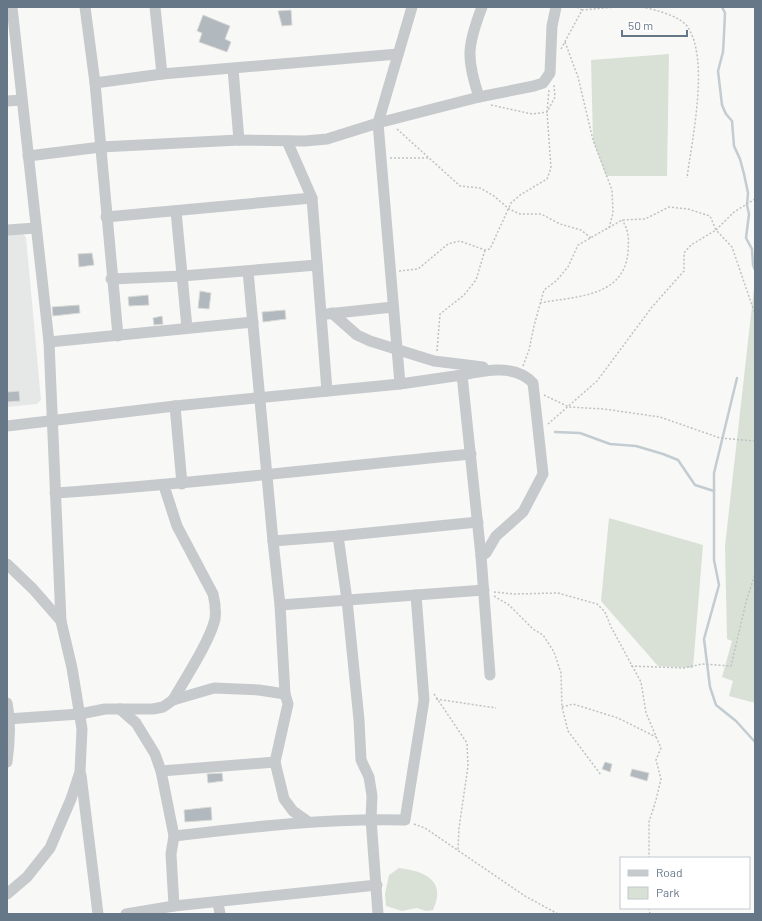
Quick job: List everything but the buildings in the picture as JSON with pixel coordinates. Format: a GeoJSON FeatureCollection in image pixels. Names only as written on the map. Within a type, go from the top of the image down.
{"type":"FeatureCollection","features":[{"type":"Feature","properties":{"kind":"street"},"geometry":{"type":"LineString","coordinates":[[12,7],[49,342],[61,621],[82,729],[80,772],[98,914]]}},
{"type":"Feature","properties":{"kind":"street"},"geometry":{"type":"LineString","coordinates":[[85,7],[95,83],[111,279],[118,336]]}},
{"type":"Feature","properties":{"kind":"street"},"geometry":{"type":"LineString","coordinates":[[160,7],[155,7],[162,74]]}},
{"type":"Feature","properties":{"kind":"street"},"geometry":{"type":"LineString","coordinates":[[400,384],[378,123],[412,7]]}},
{"type":"Feature","properties":{"kind":"street"},"geometry":{"type":"LineString","coordinates":[[479,97],[472,76],[469,49],[472,34],[482,7]]}},
{"type":"Feature","properties":{"kind":"street"},"geometry":{"type":"LineString","coordinates":[[28,156],[101,147],[239,140],[305,141],[327,139],[378,123],[479,97],[534,86],[543,83],[550,73],[552,26],[556,7]]}},
{"type":"Feature","properties":{"kind":"street"},"geometry":{"type":"LineString","coordinates":[[95,83],[162,74],[398,54]]}},
{"type":"Feature","properties":{"kind":"street"},"geometry":{"type":"LineString","coordinates":[[233,69],[239,140]]}},
{"type":"Feature","properties":{"kind":"street"},"geometry":{"type":"LineString","coordinates":[[7,101],[22,100]]}},
{"type":"Feature","properties":{"kind":"street"},"geometry":{"type":"LineString","coordinates":[[287,141],[312,198],[327,391]]}},
{"type":"Feature","properties":{"kind":"street"},"geometry":{"type":"LineString","coordinates":[[106,217],[312,198]]}},
{"type":"Feature","properties":{"kind":"street"},"geometry":{"type":"LineString","coordinates":[[176,211],[187,328]]}},
{"type":"Feature","properties":{"kind":"street"},"geometry":{"type":"LineString","coordinates":[[7,230],[36,228]]}},
{"type":"Feature","properties":{"kind":"street"},"geometry":{"type":"LineString","coordinates":[[111,279],[182,276],[317,265]]}},
{"type":"Feature","properties":{"kind":"street"},"geometry":{"type":"LineString","coordinates":[[248,271],[268,474],[272,541],[280,605],[285,694],[288,704],[286,719],[275,762],[284,800],[293,811],[307,821]]}},
{"type":"Feature","properties":{"kind":"street"},"geometry":{"type":"LineString","coordinates":[[321,315],[393,307]]}},
{"type":"Feature","properties":{"kind":"street"},"geometry":{"type":"LineString","coordinates":[[332,313],[357,335],[396,349],[434,361],[480,367],[505,368],[516,372],[534,383],[544,474],[523,512],[496,536],[486,553],[481,556]]}},
{"type":"Feature","properties":{"kind":"street"},"geometry":{"type":"LineString","coordinates":[[49,342],[253,322]]}},
{"type":"Feature","properties":{"kind":"street"},"geometry":{"type":"LineString","coordinates":[[7,426],[175,406],[400,384],[492,370],[516,372]]}},
{"type":"Feature","properties":{"kind":"street"},"geometry":{"type":"LineString","coordinates":[[462,375],[478,522],[490,675]]}},
{"type":"Feature","properties":{"kind":"street"},"geometry":{"type":"LineString","coordinates":[[175,406],[182,484]]}},
{"type":"Feature","properties":{"kind":"street"},"geometry":{"type":"LineString","coordinates":[[55,493],[164,486],[471,454]]}},
{"type":"Feature","properties":{"kind":"street"},"geometry":{"type":"LineString","coordinates":[[164,486],[177,526],[213,594],[215,606],[215,618],[210,633],[173,700]]}},
{"type":"Feature","properties":{"kind":"street"},"geometry":{"type":"LineString","coordinates":[[272,541],[478,522]]}},
{"type":"Feature","properties":{"kind":"street"},"geometry":{"type":"LineString","coordinates":[[338,536],[347,600],[359,720],[360,760],[369,777],[372,796],[371,819],[378,914]]}},
{"type":"Feature","properties":{"kind":"street"},"geometry":{"type":"LineString","coordinates":[[7,564],[33,589],[61,621]]}},
{"type":"Feature","properties":{"kind":"street"},"geometry":{"type":"LineString","coordinates":[[280,605],[484,590]]}},
{"type":"Feature","properties":{"kind":"street"},"geometry":{"type":"LineString","coordinates":[[174,836],[307,821],[371,819],[404,820],[424,700],[424,679],[416,595]]}},
{"type":"Feature","properties":{"kind":"street"},"geometry":{"type":"LineString","coordinates":[[8,719],[80,714],[105,709],[153,709],[163,707],[173,700],[214,688],[259,690],[285,694]]}},
{"type":"Feature","properties":{"kind":"street"},"geometry":{"type":"LineString","coordinates":[[7,703],[10,741],[7,762]]}},
{"type":"Feature","properties":{"kind":"street"},"geometry":{"type":"LineString","coordinates":[[120,710],[136,723],[155,754],[161,771],[174,836],[171,854],[174,906]]}},
{"type":"Feature","properties":{"kind":"street"},"geometry":{"type":"LineString","coordinates":[[161,771],[275,762]]}},
{"type":"Feature","properties":{"kind":"street"},"geometry":{"type":"LineString","coordinates":[[7,894],[27,876],[50,848],[71,799],[80,772]]}},
{"type":"Feature","properties":{"kind":"street"},"geometry":{"type":"LineString","coordinates":[[126,914],[174,906],[219,908],[377,885]]}},
{"type":"Feature","properties":{"kind":"path"},"geometry":{"type":"LineString","coordinates":[[577,7],[582,10]]}},
{"type":"Feature","properties":{"kind":"path"},"geometry":{"type":"LineString","coordinates":[[642,7],[664,12],[686,24],[695,41],[699,72],[687,178]]}},
{"type":"Feature","properties":{"kind":"path"},"geometry":{"type":"LineString","coordinates":[[662,7],[664,12]]}},
{"type":"Feature","properties":{"kind":"path"},"geometry":{"type":"LineString","coordinates":[[565,40],[578,77],[593,140],[612,190],[613,213],[609,228]]}},
{"type":"Feature","properties":{"kind":"path"},"geometry":{"type":"LineString","coordinates":[[390,273],[418,269],[448,244],[460,241],[485,250],[490,249],[495,242],[509,209],[520,195],[547,179],[551,168],[547,112],[549,88]]}},
{"type":"Feature","properties":{"kind":"path"},"geometry":{"type":"LineString","coordinates":[[395,126],[399,132],[431,158],[460,186],[480,188],[494,196],[509,209],[520,214],[541,214],[560,224],[581,230],[591,238]]}},
{"type":"Feature","properties":{"kind":"path"},"geometry":{"type":"LineString","coordinates":[[380,158],[431,158]]}},
{"type":"Feature","properties":{"kind":"path"},"geometry":{"type":"LineString","coordinates":[[539,432],[597,381],[652,307],[684,271],[684,253],[691,245],[716,230],[734,212],[755,199]]}},
{"type":"Feature","properties":{"kind":"path"},"geometry":{"type":"LineString","coordinates":[[516,372],[529,350],[544,290],[556,281],[568,267],[578,245],[622,220],[644,218],[669,207],[688,209],[710,216],[716,230],[732,247],[755,314]]}},
{"type":"Feature","properties":{"kind":"path"},"geometry":{"type":"LineString","coordinates":[[540,303],[604,289],[624,272],[627,263],[628,229],[622,220]]}},
{"type":"Feature","properties":{"kind":"path"},"geometry":{"type":"LineString","coordinates":[[434,361],[439,345],[438,326],[440,314],[464,295],[476,280],[485,250]]}},
{"type":"Feature","properties":{"kind":"path"},"geometry":{"type":"LineString","coordinates":[[534,383],[545,396],[569,407],[604,409],[660,418],[720,438],[755,441]]}},
{"type":"Feature","properties":{"kind":"path"},"geometry":{"type":"LineString","coordinates":[[631,666],[684,668],[702,664],[731,666],[746,602],[755,574]]}},
{"type":"Feature","properties":{"kind":"path"},"geometry":{"type":"LineString","coordinates":[[484,590],[514,594],[558,593],[597,604],[605,612],[611,627],[640,682],[646,713],[661,748],[656,760],[661,779],[649,822],[649,857]]}},
{"type":"Feature","properties":{"kind":"path"},"geometry":{"type":"LineString","coordinates":[[484,590],[508,605],[533,630],[543,635],[554,652],[561,673],[562,707],[568,731],[601,775]]}},
{"type":"Feature","properties":{"kind":"path"},"geometry":{"type":"LineString","coordinates":[[424,679],[467,743],[468,766],[459,828],[458,850]]}},
{"type":"Feature","properties":{"kind":"path"},"geometry":{"type":"LineString","coordinates":[[424,700],[436,698],[496,708]]}},
{"type":"Feature","properties":{"kind":"path"},"geometry":{"type":"LineString","coordinates":[[562,707],[573,704],[618,718],[656,737]]}},
{"type":"Feature","properties":{"kind":"path"},"geometry":{"type":"LineString","coordinates":[[404,820],[425,828],[525,896],[558,914]]}},
{"type":"Feature","properties":{"kind":"shaded area"},"geometry":{"type":"Polygon","coordinates":[[[22,233],[26,237],[41,400],[37,404],[7,407],[7,235],[22,233]]]}},
{"type":"Feature","properties":{"kind":"green space"},"geometry":{"type":"Polygon","coordinates":[[[669,54],[667,176],[606,176],[593,140],[591,60],[669,54]]]}},
{"type":"Feature","properties":{"kind":"green space"},"geometry":{"type":"Polygon","coordinates":[[[755,279],[755,703],[729,696],[733,681],[722,677],[732,641],[727,639],[725,546],[755,279]]]}},
{"type":"Feature","properties":{"kind":"green space"},"geometry":{"type":"Polygon","coordinates":[[[609,518],[703,545],[693,668],[658,666],[601,601],[609,518]]]}},
{"type":"Feature","properties":{"kind":"green space"},"geometry":{"type":"Polygon","coordinates":[[[399,868],[417,872],[431,879],[435,884],[437,891],[437,900],[433,910],[426,911],[417,908],[402,911],[386,906],[385,894],[389,875],[399,868]]]}},
{"type":"Feature","properties":{"kind":"waterway"},"geometry":{"type":"LineString","coordinates":[[722,7],[725,13],[723,52],[718,71],[722,105],[726,114],[732,121],[734,146],[740,159],[748,193],[747,205],[749,214],[746,238],[752,249],[753,265],[755,270]]}},
{"type":"Feature","properties":{"kind":"waterway"},"geometry":{"type":"LineString","coordinates":[[737,378],[714,473],[714,560],[719,585],[704,639],[710,687],[716,705],[736,721],[755,742]]}},
{"type":"Feature","properties":{"kind":"waterway"},"geometry":{"type":"LineString","coordinates":[[555,432],[580,433],[610,444],[636,446],[663,454],[678,460],[695,485],[714,491]]}}]}
